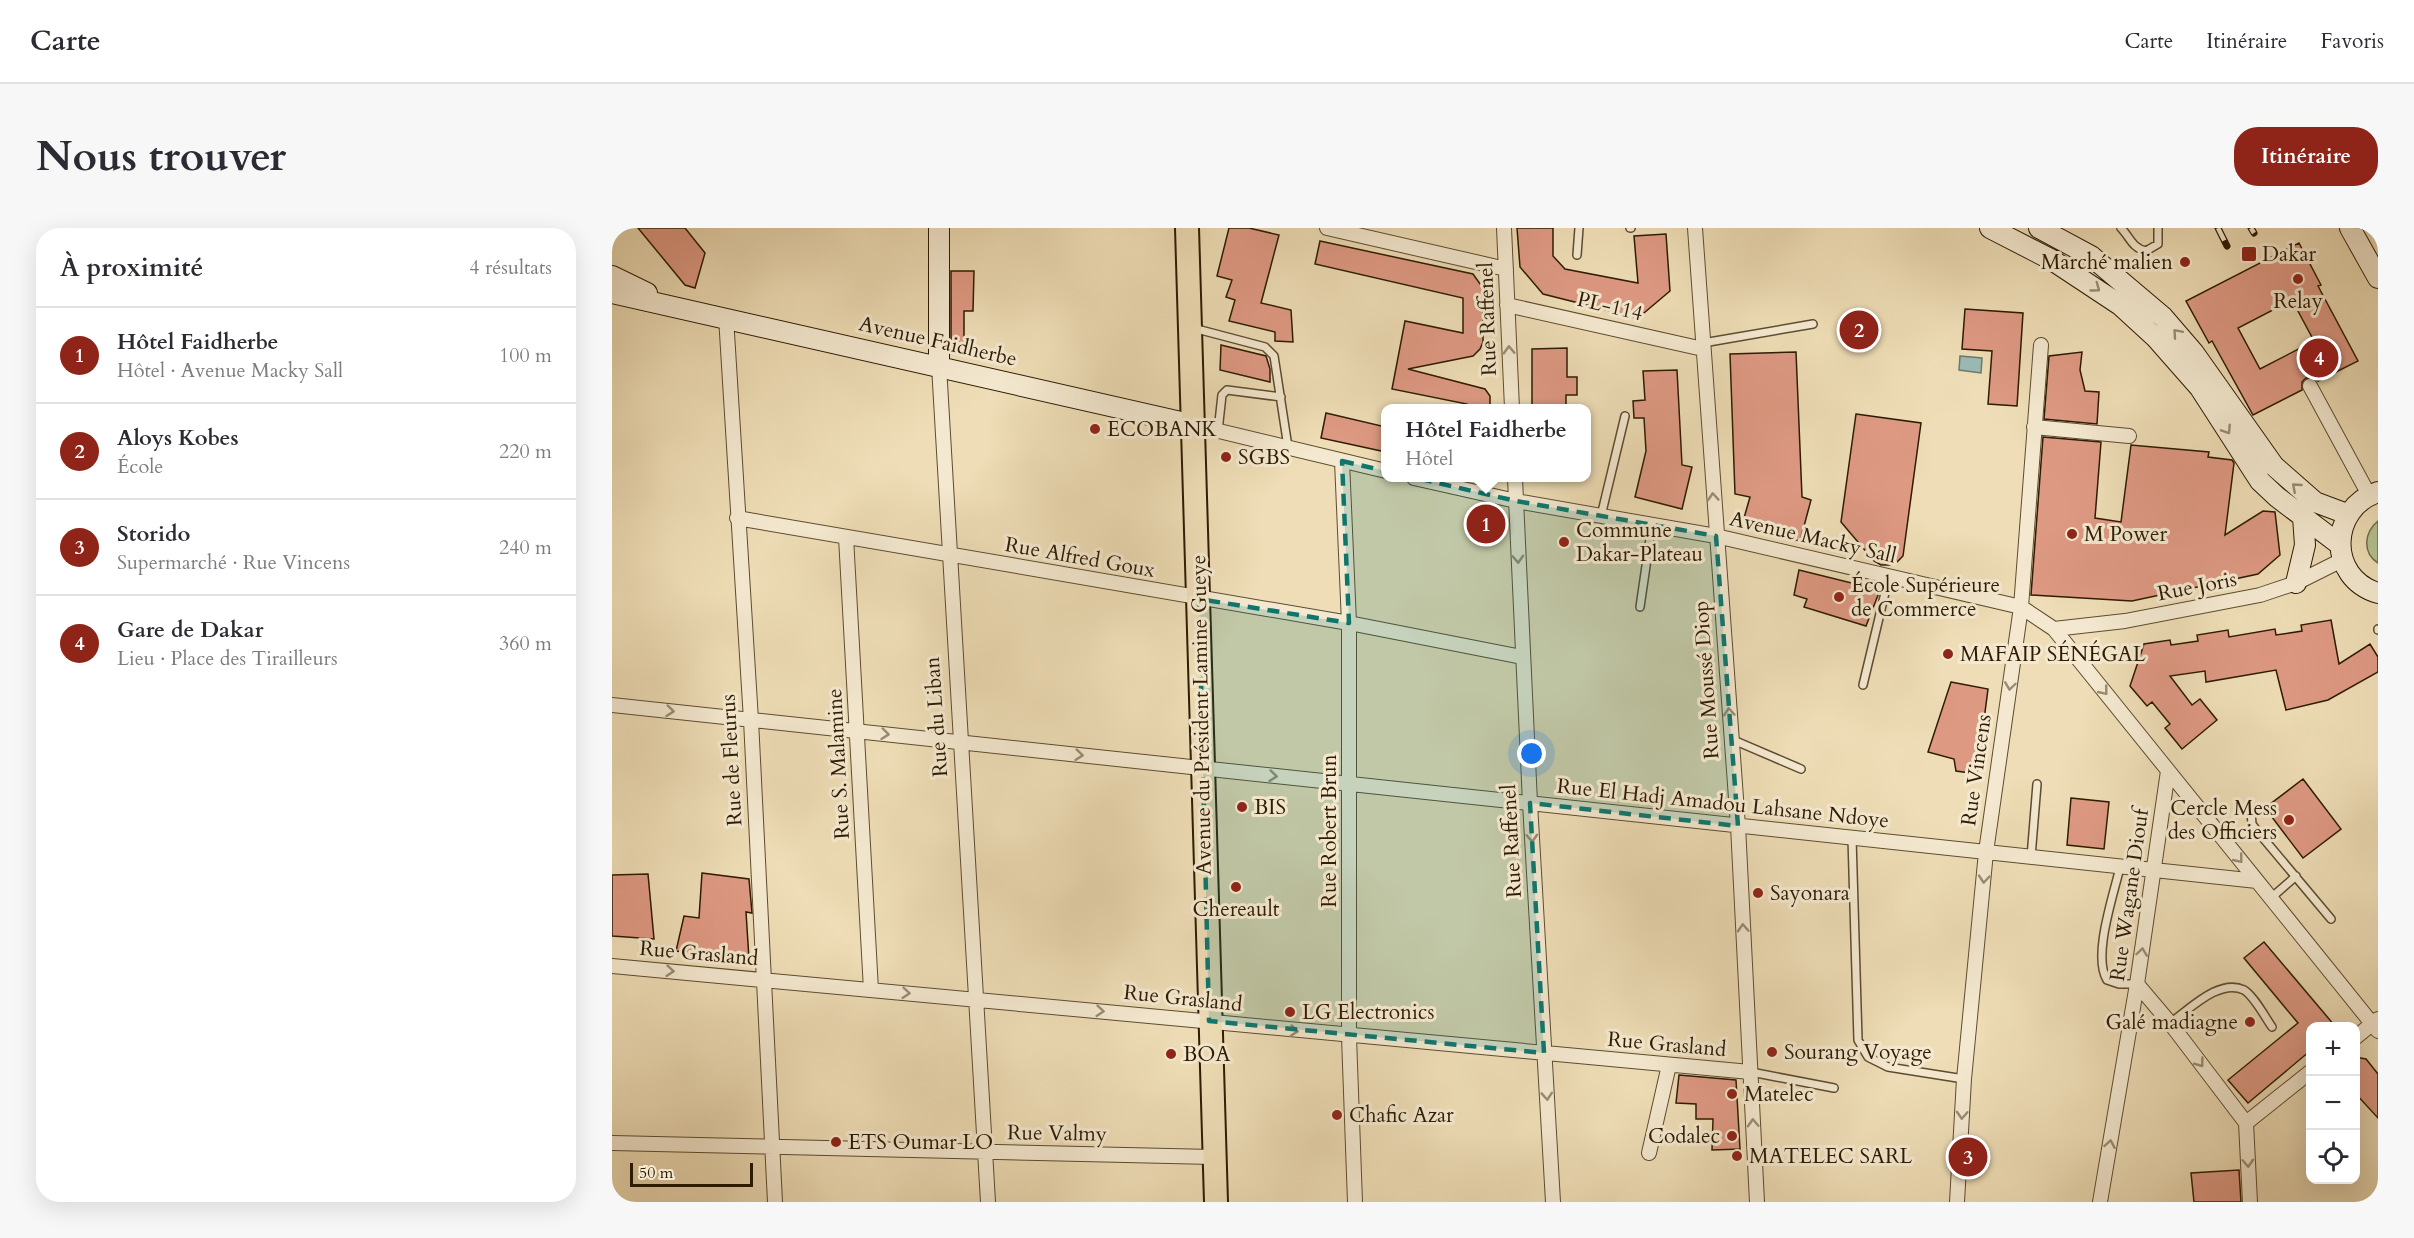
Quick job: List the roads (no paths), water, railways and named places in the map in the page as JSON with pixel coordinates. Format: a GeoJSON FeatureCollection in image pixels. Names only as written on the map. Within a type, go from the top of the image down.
{"type":"FeatureCollection","features":[{"type":"Feature","properties":{"kind":"main road","name":"Avenue du Président Lamine Gueye"},"geometry":{"type":"LineString","coordinates":[[1187,228],[1199,599],[1201,768],[1216,1202]]}},
{"type":"Feature","properties":{"kind":"street","name":"Rue du Liban"},"geometry":{"type":"LineString","coordinates":[[939,228],[939,366],[988,1202]]}},
{"type":"Feature","properties":{"kind":"street"},"geometry":{"type":"LineString","coordinates":[[1327,228],[1506,269]]}},
{"type":"Feature","properties":{"kind":"street","name":"Rue Raffenel"},"geometry":{"type":"LineString","coordinates":[[1504,228],[1512,404]]}},
{"type":"Feature","properties":{"kind":"street","name":"Rue Moussé Diop"},"geometry":{"type":"LineString","coordinates":[[1695,228],[1738,826],[1757,1202]]}},
{"type":"Feature","properties":{"kind":"street"},"geometry":{"type":"LineString","coordinates":[[1990,228],[2088,282],[2120,305],[2156,338],[2200,388],[2260,481],[2340,552],[2358,583],[2378,593]]}},
{"type":"Feature","properties":{"kind":"street"},"geometry":{"type":"LineString","coordinates":[[2039,228],[2091,256],[2163,317],[2194,353],[2274,466],[2315,502],[2347,514]]}},
{"type":"Feature","properties":{"kind":"street"},"geometry":{"type":"LineString","coordinates":[[2350,228],[2378,278]]}},
{"type":"Feature","properties":{"kind":"street","name":"Avenue Faidherbe"},"geometry":{"type":"LineString","coordinates":[[612,276],[671,304]]}},
{"type":"Feature","properties":{"kind":"street","name":"Avenue Faidherbe"},"geometry":{"type":"LineString","coordinates":[[612,293],[671,304],[1194,425]]}},
{"type":"Feature","properties":{"kind":"street","name":"PL-114"},"geometry":{"type":"LineString","coordinates":[[1508,305],[1703,346]]}},
{"type":"Feature","properties":{"kind":"street","name":"Rue de Fleurus"},"geometry":{"type":"LineString","coordinates":[[726,317],[751,720],[775,1202]]}},
{"type":"Feature","properties":{"kind":"street","name":"Rue Vincens"},"geometry":{"type":"LineString","coordinates":[[1957,1202],[1964,1079],[1986,852],[2021,607],[2042,345]]}},
{"type":"Feature","properties":{"kind":"street"},"geometry":{"type":"LineString","coordinates":[[2310,386],[2373,494],[2347,514],[2341,528],[2340,552]]}},
{"type":"Feature","properties":{"kind":"street"},"geometry":{"type":"LineString","coordinates":[[1194,425],[1381,470]]}},
{"type":"Feature","properties":{"kind":"street"},"geometry":{"type":"LineString","coordinates":[[2034,428],[2129,436]]}},
{"type":"Feature","properties":{"kind":"street","name":"Rue Robert Brun"},"geometry":{"type":"LineString","coordinates":[[1342,461],[1349,623],[1349,1037],[1355,1202]]}},
{"type":"Feature","properties":{"kind":"street","name":"Avenue Macky Sall"},"geometry":{"type":"LineString","coordinates":[[1435,482],[1516,501],[1716,536],[2021,607],[2054,629],[2376,1025]]}},
{"type":"Feature","properties":{"kind":"street","name":"Rue Raffenel"},"geometry":{"type":"LineString","coordinates":[[1515,482],[1522,657],[1554,1202]]}},
{"type":"Feature","properties":{"kind":"street"},"geometry":{"type":"LineString","coordinates":[[2296,583],[2304,551],[2303,517]]}},
{"type":"Feature","properties":{"kind":"street","name":"Rue Alfred Goux"},"geometry":{"type":"LineString","coordinates":[[737,518],[1349,623],[1522,657]]}},
{"type":"Feature","properties":{"kind":"street","name":"Rue S. Malamine"},"geometry":{"type":"LineString","coordinates":[[846,537],[871,990]]}},
{"type":"Feature","properties":{"kind":"street","name":"Rue Joris"},"geometry":{"type":"LineString","coordinates":[[2054,629],[2125,621],[2260,595],[2296,583],[2340,552]]}},
{"type":"Feature","properties":{"kind":"street","name":"Rue El Hadj Amadou Lahsane Ndoye"},"geometry":{"type":"LineString","coordinates":[[612,705],[2257,881]]}},
{"type":"Feature","properties":{"kind":"street","name":"Rue Wagane Diouf"},"geometry":{"type":"LineString","coordinates":[[2100,1202],[2137,984],[2168,771]]}},
{"type":"Feature","properties":{"kind":"street","name":"Rue Grasland"},"geometry":{"type":"LineString","coordinates":[[612,966],[976,999],[1349,1037],[1750,1072]]}},
{"type":"Feature","properties":{"kind":"street"},"geometry":{"type":"LineString","coordinates":[[2137,984],[2170,1023],[2246,1123],[2250,1202]]}},
{"type":"Feature","properties":{"kind":"street"},"geometry":{"type":"LineString","coordinates":[[2360,1034],[2376,1025]]}},
{"type":"Feature","properties":{"kind":"street"},"geometry":{"type":"LineString","coordinates":[[1649,1153],[1669,1065]]}},
{"type":"Feature","properties":{"kind":"street"},"geometry":{"type":"LineString","coordinates":[[2246,1123],[2306,1075]]}},
{"type":"Feature","properties":{"kind":"street","name":"Rue Valmy"},"geometry":{"type":"LineString","coordinates":[[612,1143],[1213,1157]]}},
{"type":"Feature","properties":{"kind":"lane"},"geometry":{"type":"LineString","coordinates":[[1577,255],[1579,228]]}},
{"type":"Feature","properties":{"kind":"lane"},"geometry":{"type":"LineString","coordinates":[[2121,228],[2138,249],[2146,251],[2158,244],[2158,228]]}},
{"type":"Feature","properties":{"kind":"lane"},"geometry":{"type":"LineString","coordinates":[[1703,346],[1772,329],[1813,324]]}},
{"type":"Feature","properties":{"kind":"lane"},"geometry":{"type":"LineString","coordinates":[[1190,327],[1265,347],[1274,356],[1288,447]]}},
{"type":"Feature","properties":{"kind":"lane"},"geometry":{"type":"LineString","coordinates":[[1218,431],[1222,394],[1227,390],[1281,397]]}},
{"type":"Feature","properties":{"kind":"lane"},"geometry":{"type":"LineString","coordinates":[[1601,516],[1624,416]]}},
{"type":"Feature","properties":{"kind":"lane"},"geometry":{"type":"LineString","coordinates":[[1640,607],[1652,525]]}},
{"type":"Feature","properties":{"kind":"lane"},"geometry":{"type":"LineString","coordinates":[[1863,685],[1889,576]]}},
{"type":"Feature","properties":{"kind":"lane"},"geometry":{"type":"LineString","coordinates":[[1731,738],[1801,769]]}},
{"type":"Feature","properties":{"kind":"lane"},"geometry":{"type":"LineString","coordinates":[[2031,857],[2037,784]]}},
{"type":"Feature","properties":{"kind":"lane"},"geometry":{"type":"LineString","coordinates":[[2251,812],[2252,824],[2331,919]]}},
{"type":"Feature","properties":{"kind":"lane"},"geometry":{"type":"LineString","coordinates":[[1852,838],[1858,1040],[1868,1057],[1888,1067],[1964,1079]]}},
{"type":"Feature","properties":{"kind":"lane"},"geometry":{"type":"LineString","coordinates":[[2120,867],[2102,947],[2102,972],[2107,980],[2119,984],[2137,984]]}},
{"type":"Feature","properties":{"kind":"lane"},"geometry":{"type":"LineString","coordinates":[[2271,898],[2296,876]]}},
{"type":"Feature","properties":{"kind":"lane"},"geometry":{"type":"LineString","coordinates":[[2170,1023],[2215,991],[2234,988],[2245,991],[2272,1027]]}},
{"type":"Feature","properties":{"kind":"lane"},"geometry":{"type":"LineString","coordinates":[[1750,1072],[1834,1088]]}},
{"type":"Feature","properties":{"kind":"water"},"geometry":{"type":"Polygon","coordinates":[[[1960,356],[1982,358],[1981,373],[1959,370],[1960,356]]]}},
{"type":"Feature","properties":{"kind":"railway"},"geometry":{"type":"LineString","coordinates":[[2218,228],[2227,246]]}},
{"type":"Feature","properties":{"kind":"railway"},"geometry":{"type":"LineString","coordinates":[[2251,228],[2254,233]]}},
{"type":"Feature","properties":{"kind":"place","name":"Dakar"},"geometry":{"type":"Point","coordinates":[2249,254]}},
{"type":"Feature","properties":{"kind":"place","name":"Marché malien"},"geometry":{"type":"Point","coordinates":[2185,262]}},
{"type":"Feature","properties":{"kind":"place","name":"Relay"},"geometry":{"type":"Point","coordinates":[2298,279]}},
{"type":"Feature","properties":{"kind":"place","name":"Aloys Kobes"},"geometry":{"type":"Point","coordinates":[1859,330]}},
{"type":"Feature","properties":{"kind":"place","name":"Gare de Dakar"},"geometry":{"type":"Point","coordinates":[2319,358]}},
{"type":"Feature","properties":{"kind":"place","name":"ECOBANK"},"geometry":{"type":"Point","coordinates":[1095,429]}},
{"type":"Feature","properties":{"kind":"place","name":"SGBS"},"geometry":{"type":"Point","coordinates":[1226,457]}},
{"type":"Feature","properties":{"kind":"place","name":"Hôtel Faidherbe"},"geometry":{"type":"Point","coordinates":[1486,524]}},
{"type":"Feature","properties":{"kind":"place","name":"M Power"},"geometry":{"type":"Point","coordinates":[2072,534]}},
{"type":"Feature","properties":{"kind":"place","name":"Commune Dakar-Plateau"},"geometry":{"type":"Point","coordinates":[1564,542]}},
{"type":"Feature","properties":{"kind":"place","name":"École Supérieure de Commerce"},"geometry":{"type":"Point","coordinates":[1839,597]}},
{"type":"Feature","properties":{"kind":"place","name":"MAFAIP SÉNÉGAL"},"geometry":{"type":"Point","coordinates":[1948,654]}},
{"type":"Feature","properties":{"kind":"place","name":"BIS"},"geometry":{"type":"Point","coordinates":[1242,807]}},
{"type":"Feature","properties":{"kind":"place","name":"Cercle Mess des Officiers"},"geometry":{"type":"Point","coordinates":[2289,820]}},
{"type":"Feature","properties":{"kind":"place","name":"Chereault"},"geometry":{"type":"Point","coordinates":[1236,887]}},
{"type":"Feature","properties":{"kind":"place","name":"Sayonara"},"geometry":{"type":"Point","coordinates":[1758,893]}},
{"type":"Feature","properties":{"kind":"place","name":"LG Electronics"},"geometry":{"type":"Point","coordinates":[1290,1012]}},
{"type":"Feature","properties":{"kind":"place","name":"Galé madiagne"},"geometry":{"type":"Point","coordinates":[2250,1022]}},
{"type":"Feature","properties":{"kind":"place","name":"Sourang Voyage"},"geometry":{"type":"Point","coordinates":[1772,1052]}},
{"type":"Feature","properties":{"kind":"place","name":"BOA"},"geometry":{"type":"Point","coordinates":[1171,1054]}},
{"type":"Feature","properties":{"kind":"place","name":"Matelec"},"geometry":{"type":"Point","coordinates":[1732,1094]}},
{"type":"Feature","properties":{"kind":"place","name":"Chafic Azar"},"geometry":{"type":"Point","coordinates":[1337,1115]}},
{"type":"Feature","properties":{"kind":"place","name":"Codalec"},"geometry":{"type":"Point","coordinates":[1732,1136]}},
{"type":"Feature","properties":{"kind":"place","name":"ETS Oumar LO"},"geometry":{"type":"Point","coordinates":[836,1142]}},
{"type":"Feature","properties":{"kind":"place","name":"MATELEC SARL"},"geometry":{"type":"Point","coordinates":[1737,1156]}},
{"type":"Feature","properties":{"kind":"place","name":"Storido"},"geometry":{"type":"Point","coordinates":[1968,1157]}}]}
